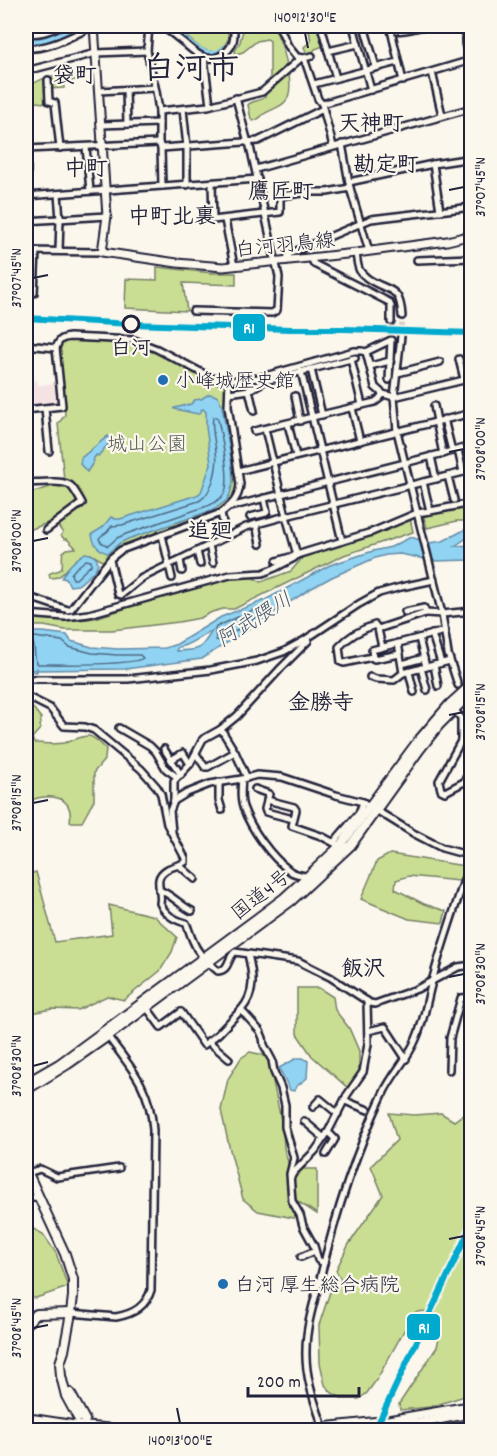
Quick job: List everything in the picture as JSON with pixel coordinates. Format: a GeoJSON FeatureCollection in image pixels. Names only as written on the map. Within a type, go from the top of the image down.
{"type":"FeatureCollection","features":[{"type":"Feature","properties":{"kind":"highway","name":"国道4号"},"geometry":{"type":"LineString","coordinates":[[26,1090],[68,1065],[106,1034],[291,901],[309,885],[351,845],[370,806],[418,741],[449,705],[471,684]]}},
{"type":"Feature","properties":{"kind":"highway","name":"国道4号"},"geometry":{"type":"LineString","coordinates":[[26,1083],[147,1008],[284,898],[337,844],[471,692]]}},
{"type":"Feature","properties":{"kind":"highway"},"geometry":{"type":"LineString","coordinates":[[27,1171],[70,1266],[73,1286],[64,1364],[69,1390],[81,1419]]}},
{"type":"Feature","properties":{"kind":"highway"},"geometry":{"type":"LineString","coordinates":[[27,1311],[71,1314]]}},
{"type":"Feature","properties":{"kind":"highway"},"geometry":{"type":"LineString","coordinates":[[26,1323],[37,1314],[71,1314]]}},
{"type":"Feature","properties":{"kind":"highway"},"geometry":{"type":"LineString","coordinates":[[297,1431],[385,1421],[471,1406]]}},
{"type":"Feature","properties":{"kind":"highway"},"geometry":{"type":"LineString","coordinates":[[369,1431],[471,1413]]}},
{"type":"Feature","properties":{"kind":"highway"},"geometry":{"type":"LineString","coordinates":[[26,1416],[37,1420],[124,1431]]}},
{"type":"Feature","properties":{"kind":"highway"},"geometry":{"type":"LineString","coordinates":[[26,1425],[59,1431]]}},
{"type":"Feature","properties":{"kind":"main road"},"geometry":{"type":"LineString","coordinates":[[92,26],[96,53],[107,216],[102,252]]}},
{"type":"Feature","properties":{"kind":"main road","name":"白河羽鳥線"},"geometry":{"type":"LineString","coordinates":[[102,252],[209,267],[234,266],[356,253],[447,241],[471,235]]}},
{"type":"Feature","properties":{"kind":"street"},"geometry":{"type":"LineString","coordinates":[[26,32],[34,34],[60,26]]}},
{"type":"Feature","properties":{"kind":"street"},"geometry":{"type":"LineString","coordinates":[[26,48],[51,44],[92,26]]}},
{"type":"Feature","properties":{"kind":"street"},"geometry":{"type":"LineString","coordinates":[[149,26],[147,51],[159,111],[162,186]]}},
{"type":"Feature","properties":{"kind":"street"},"geometry":{"type":"LineString","coordinates":[[161,26],[194,53],[204,58],[220,56],[229,49],[233,41],[233,26]]}},
{"type":"Feature","properties":{"kind":"street"},"geometry":{"type":"LineString","coordinates":[[279,26],[288,46],[297,57],[312,56]]}},
{"type":"Feature","properties":{"kind":"street"},"geometry":{"type":"LineString","coordinates":[[321,26],[336,78]]}},
{"type":"Feature","properties":{"kind":"street"},"geometry":{"type":"LineString","coordinates":[[353,26],[371,90]]}},
{"type":"Feature","properties":{"kind":"street"},"geometry":{"type":"LineString","coordinates":[[364,26],[376,67]]}},
{"type":"Feature","properties":{"kind":"street"},"geometry":{"type":"LineString","coordinates":[[389,28],[398,31],[424,26]]}},
{"type":"Feature","properties":{"kind":"street"},"geometry":{"type":"LineString","coordinates":[[466,26],[471,77]]}},
{"type":"Feature","properties":{"kind":"street"},"geometry":{"type":"LineString","coordinates":[[389,28],[403,81]]}},
{"type":"Feature","properties":{"kind":"street"},"geometry":{"type":"LineString","coordinates":[[328,51],[358,44]]}},
{"type":"Feature","properties":{"kind":"street"},"geometry":{"type":"LineString","coordinates":[[26,71],[96,53],[147,51]]}},
{"type":"Feature","properties":{"kind":"street"},"geometry":{"type":"LineString","coordinates":[[204,58],[210,105]]}},
{"type":"Feature","properties":{"kind":"street"},"geometry":{"type":"LineString","coordinates":[[302,58],[314,84],[333,146]]}},
{"type":"Feature","properties":{"kind":"street"},"geometry":{"type":"LineString","coordinates":[[159,111],[210,105],[262,92],[302,58]]}},
{"type":"Feature","properties":{"kind":"street"},"geometry":{"type":"LineString","coordinates":[[314,84],[398,62]]}},
{"type":"Feature","properties":{"kind":"street"},"geometry":{"type":"LineString","coordinates":[[258,179],[26,196],[26,149],[103,146],[187,147],[248,142],[267,138],[322,107],[371,90],[468,62]]}},
{"type":"Feature","properties":{"kind":"street"},"geometry":{"type":"LineString","coordinates":[[432,72],[442,115]]}},
{"type":"Feature","properties":{"kind":"street"},"geometry":{"type":"LineString","coordinates":[[48,80],[49,101],[55,103],[57,113],[60,148]]}},
{"type":"Feature","properties":{"kind":"street"},"geometry":{"type":"LineString","coordinates":[[99,91],[154,88]]}},
{"type":"Feature","properties":{"kind":"street"},"geometry":{"type":"LineString","coordinates":[[126,90],[127,124]]}},
{"type":"Feature","properties":{"kind":"street"},"geometry":{"type":"LineString","coordinates":[[193,311],[252,313],[276,312],[277,310],[279,278],[256,169],[236,98]]}},
{"type":"Feature","properties":{"kind":"street"},"geometry":{"type":"LineString","coordinates":[[256,169],[471,108]]}},
{"type":"Feature","properties":{"kind":"street"},"geometry":{"type":"LineString","coordinates":[[183,109],[188,185]]}},
{"type":"Feature","properties":{"kind":"street"},"geometry":{"type":"LineString","coordinates":[[101,125],[159,123]]}},
{"type":"Feature","properties":{"kind":"street"},"geometry":{"type":"LineString","coordinates":[[342,144],[349,185],[369,251]]}},
{"type":"Feature","properties":{"kind":"street"},"geometry":{"type":"LineString","coordinates":[[86,147],[90,191]]}},
{"type":"Feature","properties":{"kind":"street"},"geometry":{"type":"LineString","coordinates":[[212,183],[213,220],[225,219],[280,212],[280,195],[327,192],[433,164],[471,158]]}},
{"type":"Feature","properties":{"kind":"street"},"geometry":{"type":"LineString","coordinates":[[433,164],[440,211]]}},
{"type":"Feature","properties":{"kind":"street"},"geometry":{"type":"LineString","coordinates":[[58,194],[59,252]]}},
{"type":"Feature","properties":{"kind":"street"},"geometry":{"type":"LineString","coordinates":[[286,261],[289,254],[371,219],[471,207],[471,216]]}},
{"type":"Feature","properties":{"kind":"street"},"geometry":{"type":"LineString","coordinates":[[26,221],[107,216]]}},
{"type":"Feature","properties":{"kind":"street"},"geometry":{"type":"LineString","coordinates":[[225,219],[234,266]]}},
{"type":"Feature","properties":{"kind":"street"},"geometry":{"type":"LineString","coordinates":[[26,251],[102,252]]}},
{"type":"Feature","properties":{"kind":"street"},"geometry":{"type":"LineString","coordinates":[[26,293],[34,293],[36,251]]}},
{"type":"Feature","properties":{"kind":"street"},"geometry":{"type":"LineString","coordinates":[[356,253],[360,272],[371,280],[390,288],[396,294],[402,316]]}},
{"type":"Feature","properties":{"kind":"street"},"geometry":{"type":"LineString","coordinates":[[311,258],[314,264],[389,302],[391,322]]}},
{"type":"Feature","properties":{"kind":"street"},"geometry":{"type":"LineString","coordinates":[[417,261],[471,258]]}},
{"type":"Feature","properties":{"kind":"street"},"geometry":{"type":"LineString","coordinates":[[26,273],[34,273]]}},
{"type":"Feature","properties":{"kind":"street"},"geometry":{"type":"LineString","coordinates":[[401,336],[394,397],[398,431],[434,578],[450,661],[458,684]]}},
{"type":"Feature","properties":{"kind":"street"},"geometry":{"type":"LineString","coordinates":[[26,410],[62,406],[56,348],[58,341],[70,337],[134,340],[157,349],[212,378],[229,381],[259,381],[311,369],[324,362],[353,358],[362,405]]}},
{"type":"Feature","properties":{"kind":"street"},"geometry":{"type":"LineString","coordinates":[[229,393],[249,390],[259,381],[354,351],[366,352],[391,340],[389,380]]}},
{"type":"Feature","properties":{"kind":"street"},"geometry":{"type":"LineString","coordinates":[[26,345],[56,348]]}},
{"type":"Feature","properties":{"kind":"street"},"geometry":{"type":"LineString","coordinates":[[469,349],[471,360]]}},
{"type":"Feature","properties":{"kind":"street"},"geometry":{"type":"LineString","coordinates":[[366,352],[375,387],[383,394],[394,397],[471,378]]}},
{"type":"Feature","properties":{"kind":"street"},"geometry":{"type":"LineString","coordinates":[[459,359],[464,380]]}},
{"type":"Feature","properties":{"kind":"street"},"geometry":{"type":"LineString","coordinates":[[370,366],[390,361]]}},
{"type":"Feature","properties":{"kind":"street"},"geometry":{"type":"LineString","coordinates":[[398,373],[440,362]]}},
{"type":"Feature","properties":{"kind":"street"},"geometry":{"type":"LineString","coordinates":[[311,369],[322,415]]}},
{"type":"Feature","properties":{"kind":"street"},"geometry":{"type":"LineString","coordinates":[[301,371],[342,541]]}},
{"type":"Feature","properties":{"kind":"street"},"geometry":{"type":"LineString","coordinates":[[229,381],[228,406],[240,484],[238,496],[230,507]]}},
{"type":"Feature","properties":{"kind":"street"},"geometry":{"type":"LineString","coordinates":[[249,390],[254,411]]}},
{"type":"Feature","properties":{"kind":"street"},"geometry":{"type":"LineString","coordinates":[[254,431],[378,401],[383,394]]}},
{"type":"Feature","properties":{"kind":"street"},"geometry":{"type":"LineString","coordinates":[[295,396],[300,421]]}},
{"type":"Feature","properties":{"kind":"street"},"geometry":{"type":"LineString","coordinates":[[434,406],[443,454]]}},
{"type":"Feature","properties":{"kind":"street"},"geometry":{"type":"LineString","coordinates":[[45,408],[48,451]]}},
{"type":"Feature","properties":{"kind":"street"},"geometry":{"type":"LineString","coordinates":[[352,408],[360,441]]}},
{"type":"Feature","properties":{"kind":"street"},"geometry":{"type":"LineString","coordinates":[[238,471],[471,413]]}},
{"type":"Feature","properties":{"kind":"street"},"geometry":{"type":"LineString","coordinates":[[444,419],[452,451]]}},
{"type":"Feature","properties":{"kind":"street"},"geometry":{"type":"LineString","coordinates":[[288,424],[296,456]]}},
{"type":"Feature","properties":{"kind":"street"},"geometry":{"type":"LineString","coordinates":[[265,429],[297,555]]}},
{"type":"Feature","properties":{"kind":"street"},"geometry":{"type":"LineString","coordinates":[[26,596],[71,609],[110,560],[124,548],[221,513],[230,507],[471,446]]}},
{"type":"Feature","properties":{"kind":"street"},"geometry":{"type":"LineString","coordinates":[[458,450],[463,472]]}},
{"type":"Feature","properties":{"kind":"street"},"geometry":{"type":"LineString","coordinates":[[431,456],[436,478]]}},
{"type":"Feature","properties":{"kind":"street"},"geometry":{"type":"LineString","coordinates":[[110,560],[120,595],[142,578],[256,524],[471,470]]}},
{"type":"Feature","properties":{"kind":"street"},"geometry":{"type":"LineString","coordinates":[[448,476],[454,500]]}},
{"type":"Feature","properties":{"kind":"street"},"geometry":{"type":"LineString","coordinates":[[423,482],[430,511]]}},
{"type":"Feature","properties":{"kind":"street"},"geometry":{"type":"LineString","coordinates":[[26,483],[67,483],[82,503],[46,530]]}},
{"type":"Feature","properties":{"kind":"street"},"geometry":{"type":"LineString","coordinates":[[250,517],[267,512],[264,498]]}},
{"type":"Feature","properties":{"kind":"street"},"geometry":{"type":"LineString","coordinates":[[278,561],[381,529],[418,514],[471,503]]}},
{"type":"Feature","properties":{"kind":"street"},"geometry":{"type":"LineString","coordinates":[[221,513],[226,537]]}},
{"type":"Feature","properties":{"kind":"street"},"geometry":{"type":"LineString","coordinates":[[256,524],[260,544]]}},
{"type":"Feature","properties":{"kind":"street"},"geometry":{"type":"LineString","coordinates":[[162,535],[172,578]]}},
{"type":"Feature","properties":{"kind":"street"},"geometry":{"type":"LineString","coordinates":[[209,545],[213,563]]}},
{"type":"Feature","properties":{"kind":"street"},"geometry":{"type":"LineString","coordinates":[[197,551],[200,564]]}},
{"type":"Feature","properties":{"kind":"street"},"geometry":{"type":"LineString","coordinates":[[26,614],[65,617],[89,614],[231,575],[263,573],[297,555]]}},
{"type":"Feature","properties":{"kind":"street"},"geometry":{"type":"LineString","coordinates":[[180,560],[182,571]]}},
{"type":"Feature","properties":{"kind":"street"},"geometry":{"type":"LineString","coordinates":[[26,679],[118,679],[229,667],[273,656],[312,636],[359,604],[380,593],[434,578]]}},
{"type":"Feature","properties":{"kind":"street"},"geometry":{"type":"LineString","coordinates":[[405,612],[424,608],[426,613]]}},
{"type":"Feature","properties":{"kind":"street"},"geometry":{"type":"LineString","coordinates":[[378,630],[426,613],[471,611]]}},
{"type":"Feature","properties":{"kind":"street"},"geometry":{"type":"LineString","coordinates":[[382,647],[378,630],[375,625],[372,626],[341,644],[339,647],[341,662],[400,654]]}},
{"type":"Feature","properties":{"kind":"street"},"geometry":{"type":"LineString","coordinates":[[372,657],[372,650],[445,631]]}},
{"type":"Feature","properties":{"kind":"street"},"geometry":{"type":"LineString","coordinates":[[432,634],[441,663]]}},
{"type":"Feature","properties":{"kind":"street"},"geometry":{"type":"LineString","coordinates":[[172,834],[170,811],[174,801],[174,781],[190,764],[203,739],[221,729],[247,706],[312,636]]}},
{"type":"Feature","properties":{"kind":"street"},"geometry":{"type":"LineString","coordinates":[[419,638],[424,658],[427,690]]}},
{"type":"Feature","properties":{"kind":"street"},"geometry":{"type":"LineString","coordinates":[[398,643],[402,664],[414,692]]}},
{"type":"Feature","properties":{"kind":"street"},"geometry":{"type":"LineString","coordinates":[[402,664],[424,658]]}},
{"type":"Feature","properties":{"kind":"street"},"geometry":{"type":"LineString","coordinates":[[370,677],[394,680],[406,672],[450,661]]}},
{"type":"Feature","properties":{"kind":"street"},"geometry":{"type":"LineString","coordinates":[[434,665],[438,686]]}},
{"type":"Feature","properties":{"kind":"street"},"geometry":{"type":"LineString","coordinates":[[26,696],[50,708],[64,726],[94,730],[141,769],[161,794],[167,824],[185,862],[161,874],[158,880],[160,903],[163,910],[174,919],[186,923],[193,942],[215,969],[222,970],[227,967],[231,955],[235,952],[298,961],[375,1004],[417,989],[458,967],[471,965]]}},
{"type":"Feature","properties":{"kind":"street"},"geometry":{"type":"LineString","coordinates":[[454,709],[461,718],[461,741],[439,781],[439,786],[445,792],[464,782],[466,778]]}},
{"type":"Feature","properties":{"kind":"street"},"geometry":{"type":"LineString","coordinates":[[119,728],[150,746],[166,769],[179,776]]}},
{"type":"Feature","properties":{"kind":"street"},"geometry":{"type":"LineString","coordinates":[[221,729],[235,752],[244,778],[241,796],[253,827],[274,858],[290,871],[307,877]]}},
{"type":"Feature","properties":{"kind":"street"},"geometry":{"type":"LineString","coordinates":[[461,741],[471,738]]}},
{"type":"Feature","properties":{"kind":"street"},"geometry":{"type":"LineString","coordinates":[[164,749],[179,776]]}},
{"type":"Feature","properties":{"kind":"street"},"geometry":{"type":"LineString","coordinates":[[196,754],[205,767],[208,767],[235,752]]}},
{"type":"Feature","properties":{"kind":"street"},"geometry":{"type":"LineString","coordinates":[[171,760],[183,753],[190,764]]}},
{"type":"Feature","properties":{"kind":"street"},"geometry":{"type":"LineString","coordinates":[[174,801],[200,787],[219,782],[269,775],[282,777],[370,806],[442,849],[471,856],[432,980],[424,1019],[416,1041],[385,1091],[363,1141],[333,1223],[310,1319],[306,1348],[309,1383],[321,1421]]}},
{"type":"Feature","properties":{"kind":"street"},"geometry":{"type":"LineString","coordinates":[[219,782],[219,800],[222,810]]}},
{"type":"Feature","properties":{"kind":"street"},"geometry":{"type":"LineString","coordinates":[[255,789],[268,794],[266,812],[293,819]]}},
{"type":"Feature","properties":{"kind":"street"},"geometry":{"type":"LineString","coordinates":[[267,800],[294,807],[296,810],[292,826],[337,844]]}},
{"type":"Feature","properties":{"kind":"street"},"geometry":{"type":"LineString","coordinates":[[180,866],[195,879]]}},
{"type":"Feature","properties":{"kind":"street"},"geometry":{"type":"LineString","coordinates":[[159,890],[192,910]]}},
{"type":"Feature","properties":{"kind":"street"},"geometry":{"type":"LineString","coordinates":[[147,1008],[161,1027],[181,1012],[204,1044],[218,1034],[251,996],[252,971],[248,954]]}},
{"type":"Feature","properties":{"kind":"street"},"geometry":{"type":"LineString","coordinates":[[449,1070],[453,1023],[461,998],[471,997]]}},
{"type":"Feature","properties":{"kind":"street"},"geometry":{"type":"LineString","coordinates":[[291,1179],[294,1172],[315,1151],[326,1135],[363,1072],[368,1044],[367,1001]]}},
{"type":"Feature","properties":{"kind":"street"},"geometry":{"type":"LineString","coordinates":[[241,1010],[260,1031],[264,1046],[272,1060],[285,1105],[285,1127],[294,1158],[290,1171],[292,1202],[314,1246],[318,1260],[324,1263]]}},
{"type":"Feature","properties":{"kind":"street"},"geometry":{"type":"LineString","coordinates":[[368,1031],[386,1027],[406,1059]]}},
{"type":"Feature","properties":{"kind":"street"},"geometry":{"type":"LineString","coordinates":[[71,1314],[116,1317],[130,1313],[146,1302],[151,1290],[152,1116],[149,1101],[139,1079],[106,1034]]}},
{"type":"Feature","properties":{"kind":"street"},"geometry":{"type":"LineString","coordinates":[[208,1041],[229,1059]]}},
{"type":"Feature","properties":{"kind":"street"},"geometry":{"type":"LineString","coordinates":[[313,1107],[320,1099],[338,1114]]}},
{"type":"Feature","properties":{"kind":"street"},"geometry":{"type":"LineString","coordinates":[[345,1101],[368,1110]]}},
{"type":"Feature","properties":{"kind":"street"},"geometry":{"type":"LineString","coordinates":[[304,1121],[334,1139],[326,1154]]}},
{"type":"Feature","properties":{"kind":"street"},"geometry":{"type":"LineString","coordinates":[[27,1171],[40,1169],[57,1177],[119,1168]]}},
{"type":"Feature","properties":{"kind":"street"},"geometry":{"type":"LineString","coordinates":[[26,1196],[33,1198],[38,1196]]}},
{"type":"Feature","properties":{"kind":"street"},"geometry":{"type":"LineString","coordinates":[[301,1257],[315,1251]]}},
{"type":"Feature","properties":{"kind":"shaded area"},"geometry":{"type":"Polygon","coordinates":[[[26,377],[28,381],[37,380],[38,385],[59,383],[61,406],[26,409],[26,377]]]}},
{"type":"Feature","properties":{"kind":"green space"},"geometry":{"type":"Polygon","coordinates":[[[176,26],[226,26],[229,38],[223,47],[216,51],[209,51],[195,44],[176,26]]]}},
{"type":"Feature","properties":{"kind":"green space"},"geometry":{"type":"Polygon","coordinates":[[[244,26],[273,26],[284,53],[289,75],[289,95],[285,102],[253,121],[248,105],[265,97],[270,79],[270,41],[267,39],[257,41],[243,52],[236,54],[244,26]]]}},
{"type":"Feature","properties":{"kind":"green space"},"geometry":{"type":"Polygon","coordinates":[[[308,26],[320,26],[326,45],[307,55],[304,47],[311,41],[308,26]]]}},
{"type":"Feature","properties":{"kind":"green space"},"geometry":{"type":"Polygon","coordinates":[[[85,71],[85,77],[72,80],[71,83],[64,83],[64,88],[47,89],[47,102],[26,101],[26,88],[34,83],[54,75],[85,71]]]}},
{"type":"Feature","properties":{"kind":"green space"},"geometry":{"type":"Polygon","coordinates":[[[157,267],[212,273],[236,273],[236,285],[183,283],[187,311],[125,308],[126,279],[157,280],[157,267]]]}},
{"type":"Feature","properties":{"kind":"green space","name":"城山公園"},"geometry":{"type":"Polygon","coordinates":[[[70,338],[133,342],[212,380],[226,383],[239,480],[238,493],[225,509],[126,546],[106,563],[91,554],[85,554],[60,575],[50,578],[49,574],[62,567],[63,552],[76,548],[64,539],[56,523],[84,503],[70,483],[64,479],[58,424],[65,415],[59,348],[62,341],[70,338]]]}},
{"type":"Feature","properties":{"kind":"green space"},"geometry":{"type":"Polygon","coordinates":[[[54,486],[70,489],[75,495],[76,504],[59,517],[26,531],[26,494],[54,486]]]}},
{"type":"Feature","properties":{"kind":"green space"},"geometry":{"type":"Polygon","coordinates":[[[471,505],[471,521],[457,521],[427,528],[423,514],[471,505]]]}},
{"type":"Feature","properties":{"kind":"green space"},"geometry":{"type":"Polygon","coordinates":[[[410,518],[413,532],[344,555],[234,609],[223,609],[200,618],[179,622],[112,630],[65,630],[44,626],[26,626],[26,616],[60,620],[95,618],[214,581],[246,574],[261,582],[291,571],[305,555],[362,539],[410,518]]]}},
{"type":"Feature","properties":{"kind":"green space"},"geometry":{"type":"Polygon","coordinates":[[[26,705],[34,709],[41,718],[40,729],[32,738],[34,743],[60,744],[90,736],[106,749],[105,759],[94,772],[94,800],[82,822],[70,822],[70,812],[63,800],[49,797],[26,802],[26,705]]]}},
{"type":"Feature","properties":{"kind":"green space"},"geometry":{"type":"Polygon","coordinates":[[[390,854],[471,865],[471,877],[459,881],[409,876],[396,880],[395,889],[424,904],[446,911],[443,923],[409,919],[361,899],[377,861],[390,854]]]}},
{"type":"Feature","properties":{"kind":"green space"},"geometry":{"type":"Polygon","coordinates":[[[36,872],[55,942],[112,934],[109,905],[154,916],[177,937],[172,952],[160,971],[124,1000],[107,996],[78,1010],[52,1009],[26,1014],[26,875],[36,872]]]}},
{"type":"Feature","properties":{"kind":"green space"},"geometry":{"type":"Polygon","coordinates":[[[297,988],[319,988],[333,997],[335,1010],[349,1028],[359,1051],[359,1072],[348,1088],[312,1056],[297,1034],[297,988]]]}},
{"type":"Feature","properties":{"kind":"green space"},"geometry":{"type":"Polygon","coordinates":[[[250,1052],[263,1055],[269,1062],[283,1130],[284,1148],[290,1169],[317,1169],[317,1214],[294,1199],[294,1218],[258,1211],[243,1199],[221,1110],[228,1079],[241,1058],[250,1052]]]}},
{"type":"Feature","properties":{"kind":"green space"},"geometry":{"type":"Polygon","coordinates":[[[471,1098],[471,1394],[430,1407],[400,1410],[399,1404],[437,1347],[443,1320],[434,1313],[424,1311],[416,1312],[410,1320],[367,1393],[359,1399],[343,1399],[332,1393],[325,1385],[320,1363],[319,1325],[330,1292],[341,1280],[336,1270],[349,1244],[383,1195],[371,1166],[397,1140],[389,1113],[415,1115],[441,1113],[454,1121],[465,1113],[471,1098]]]}},
{"type":"Feature","properties":{"kind":"green space"},"geometry":{"type":"Polygon","coordinates":[[[26,1225],[43,1234],[56,1253],[68,1287],[36,1298],[26,1297],[26,1225]]]}},
{"type":"Feature","properties":{"kind":"water"},"geometry":{"type":"Polygon","coordinates":[[[209,394],[218,397],[222,406],[232,463],[233,483],[226,501],[213,510],[128,539],[108,553],[102,551],[95,544],[92,534],[102,528],[111,517],[120,519],[201,492],[211,464],[206,412],[203,409],[198,414],[174,408],[191,404],[194,400],[209,394]]]}},
{"type":"Feature","properties":{"kind":"water"},"geometry":{"type":"Polygon","coordinates":[[[108,436],[111,441],[98,456],[96,455],[87,472],[80,464],[81,458],[108,436]]]}},
{"type":"Feature","properties":{"kind":"water","name":"阿武隈川"},"geometry":{"type":"Polygon","coordinates":[[[471,527],[471,535],[455,546],[471,545],[471,560],[435,561],[400,554],[375,558],[310,589],[202,659],[125,669],[26,669],[26,661],[31,660],[26,657],[26,650],[31,649],[26,645],[26,632],[67,635],[71,641],[92,647],[165,648],[177,644],[221,617],[265,600],[330,565],[391,547],[411,537],[429,543],[443,541],[471,527]],[[212,631],[178,647],[176,651],[198,648],[212,631]]]}},
{"type":"Feature","properties":{"kind":"water"},"geometry":{"type":"Polygon","coordinates":[[[85,553],[95,557],[98,564],[78,585],[70,586],[66,579],[62,578],[72,564],[85,553]]]}},
{"type":"Feature","properties":{"kind":"water"},"geometry":{"type":"Polygon","coordinates":[[[297,1058],[308,1061],[307,1078],[294,1091],[290,1090],[279,1068],[297,1058]]]}},
{"type":"Feature","properties":{"kind":"waterway"},"geometry":{"type":"LineString","coordinates":[[26,40],[45,38],[75,26]]}},
{"type":"Feature","properties":{"kind":"waterway"},"geometry":{"type":"LineString","coordinates":[[169,26],[189,44],[204,53],[212,54],[227,47]]}},
{"type":"Feature","properties":{"kind":"waterway"},"geometry":{"type":"LineString","coordinates":[[26,671],[37,672],[37,668]]}},
{"type":"Feature","properties":{"kind":"tunnel"},"geometry":{"type":"LineString","coordinates":[[401,336],[402,316]]}},
{"type":"Feature","properties":{"kind":"transit line","name":"R1"},"geometry":{"type":"LineString","coordinates":[[26,318],[131,324],[472,333]]}},
{"type":"Feature","properties":{"kind":"transit line","name":"R1"},"geometry":{"type":"LineString","coordinates":[[375,1430],[472,1224]]}},
{"type":"Feature","properties":{"kind":"place","name":"白河"},"geometry":{"type":"Point","coordinates":[131,324]}},
{"type":"Feature","properties":{"kind":"place","name":"小峰城歴史館"},"geometry":{"type":"Point","coordinates":[163,380]}},
{"type":"Feature","properties":{"kind":"place","name":"白河 厚生総合病院"},"geometry":{"type":"Point","coordinates":[223,1284]}},
{"type":"Feature","properties":{"kind":"district","name":"白河市"},"geometry":{"type":"Point","coordinates":[191,67]}},
{"type":"Feature","properties":{"kind":"district","name":"袋町"},"geometry":{"type":"Point","coordinates":[75,74]}},
{"type":"Feature","properties":{"kind":"district","name":"天神町"},"geometry":{"type":"Point","coordinates":[371,122]}},
{"type":"Feature","properties":{"kind":"district","name":"勘定町"},"geometry":{"type":"Point","coordinates":[386,163]}},
{"type":"Feature","properties":{"kind":"district","name":"中町"},"geometry":{"type":"Point","coordinates":[86,167]}},
{"type":"Feature","properties":{"kind":"district","name":"鷹匠町"},"geometry":{"type":"Point","coordinates":[281,190]}},
{"type":"Feature","properties":{"kind":"district","name":"中町北裏"},"geometry":{"type":"Point","coordinates":[172,215]}},
{"type":"Feature","properties":{"kind":"district","name":"追廻"},"geometry":{"type":"Point","coordinates":[210,529]}},
{"type":"Feature","properties":{"kind":"district","name":"金勝寺"},"geometry":{"type":"Point","coordinates":[321,701]}},
{"type":"Feature","properties":{"kind":"district","name":"飯沢"},"geometry":{"type":"Point","coordinates":[363,967]}}]}
